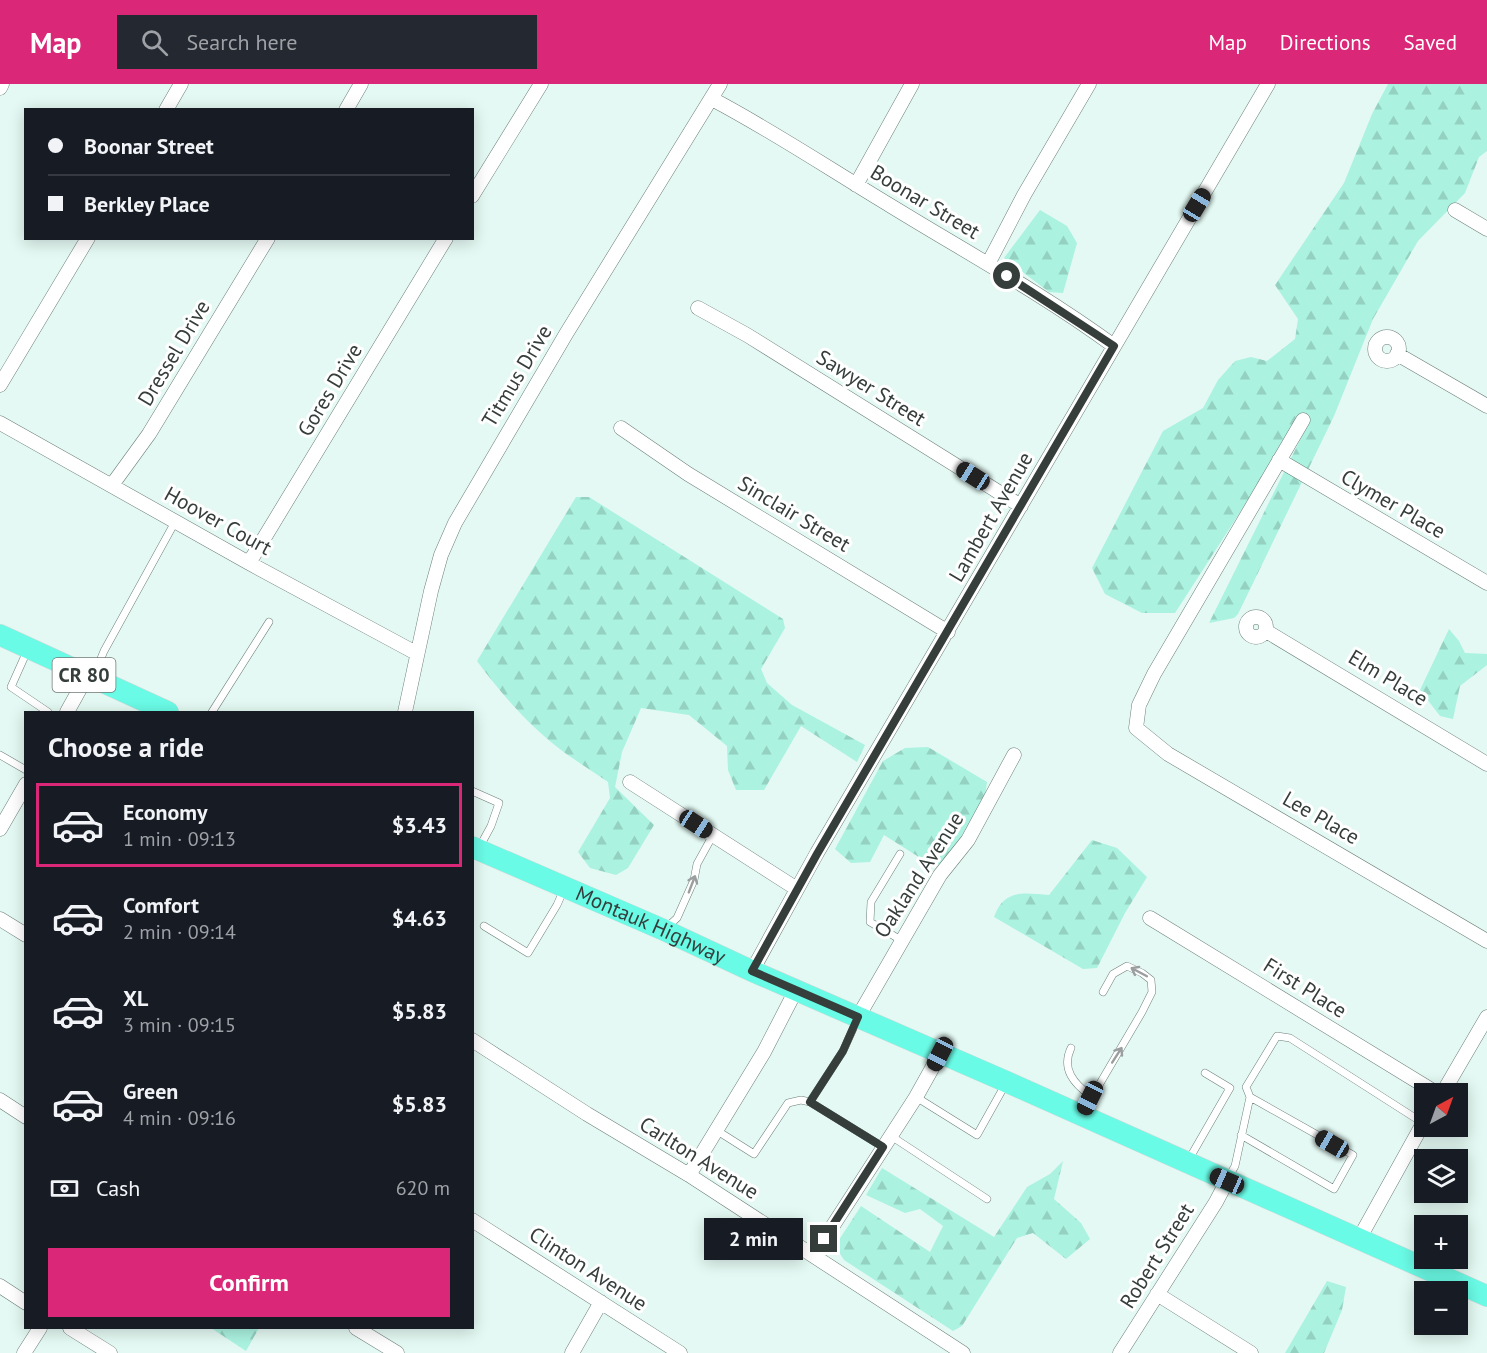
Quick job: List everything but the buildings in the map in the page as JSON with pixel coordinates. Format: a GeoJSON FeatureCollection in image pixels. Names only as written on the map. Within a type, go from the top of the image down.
{"type":"FeatureCollection","features":[{"type":"Feature","properties":{"kind":"main road","name":"CR 80"},"geometry":{"type":"LineString","coordinates":[[0,635],[166,711]]}},
{"type":"Feature","properties":{"kind":"main road","name":"Montauk Highway"},"geometry":{"type":"LineString","coordinates":[[475,848],[1487,1296]]}},
{"type":"Feature","properties":{"kind":"street"},"geometry":{"type":"LineString","coordinates":[[167,108],[181,84]]}},
{"type":"Feature","properties":{"kind":"street"},"geometry":{"type":"LineString","coordinates":[[347,108],[362,84]]}},
{"type":"Feature","properties":{"kind":"street"},"geometry":{"type":"LineString","coordinates":[[474,193],[540,84]]}},
{"type":"Feature","properties":{"kind":"street","name":"Titmus Drive"},"geometry":{"type":"LineString","coordinates":[[405,711],[430,591],[441,555],[455,523],[566,334],[720,84]]}},
{"type":"Feature","properties":{"kind":"street"},"geometry":{"type":"LineString","coordinates":[[856,185],[912,84]]}},
{"type":"Feature","properties":{"kind":"street"},"geometry":{"type":"LineString","coordinates":[[988,264],[1024,195],[1089,84]]}},
{"type":"Feature","properties":{"kind":"street","name":"Lambert Avenue"},"geometry":{"type":"LineString","coordinates":[[752,971],[797,889],[1268,84]]}},
{"type":"Feature","properties":{"kind":"street","name":"Boonar Street"},"geometry":{"type":"LineString","coordinates":[[712,99],[753,120],[988,264],[1114,346]]}},
{"type":"Feature","properties":{"kind":"street"},"geometry":{"type":"LineString","coordinates":[[1455,210],[1487,229]]}},
{"type":"Feature","properties":{"kind":"street"},"geometry":{"type":"LineString","coordinates":[[0,385],[87,240]]}},
{"type":"Feature","properties":{"kind":"street","name":"Dressel Drive"},"geometry":{"type":"LineString","coordinates":[[112,485],[149,434],[267,240]]}},
{"type":"Feature","properties":{"kind":"street","name":"Gores Drive"},"geometry":{"type":"LineString","coordinates":[[249,563],[445,240]]}},
{"type":"Feature","properties":{"kind":"street","name":"Sawyer Street"},"geometry":{"type":"LineString","coordinates":[[698,308],[747,335],[1021,506]]}},
{"type":"Feature","properties":{"kind":"street"},"geometry":{"type":"LineString","coordinates":[[1397,354],[1487,406]]}},
{"type":"Feature","properties":{"kind":"street"},"geometry":{"type":"LineString","coordinates":[[1279,460],[1303,420]]}},
{"type":"Feature","properties":{"kind":"street","name":"Hoover Court"},"geometry":{"type":"LineString","coordinates":[[0,423],[249,563],[416,653]]}},
{"type":"Feature","properties":{"kind":"street","name":"Sinclair Street"},"geometry":{"type":"LineString","coordinates":[[621,428],[688,474],[948,632]]}},
{"type":"Feature","properties":{"kind":"street","name":"Clymer Place"},"geometry":{"type":"LineString","coordinates":[[1279,460],[1487,583]]}},
{"type":"Feature","properties":{"kind":"street","name":"Lee Place"},"geometry":{"type":"LineString","coordinates":[[1279,460],[1154,674],[1139,705],[1136,729],[1168,754],[1487,940]]}},
{"type":"Feature","properties":{"kind":"street","name":"Elm Place"},"geometry":{"type":"LineString","coordinates":[[1266,631],[1487,764]]}},
{"type":"Feature","properties":{"kind":"street"},"geometry":{"type":"LineString","coordinates":[[68,711],[87,676]]}},
{"type":"Feature","properties":{"kind":"street","name":"Oakland Avenue"},"geometry":{"type":"LineString","coordinates":[[858,1017],[939,875],[968,840],[1014,755]]}},
{"type":"Feature","properties":{"kind":"street"},"geometry":{"type":"LineString","coordinates":[[630,782],[797,889]]}},
{"type":"Feature","properties":{"kind":"street"},"geometry":{"type":"LineString","coordinates":[[0,829],[24,787]]}},
{"type":"Feature","properties":{"kind":"street","name":"First Place"},"geometry":{"type":"LineString","coordinates":[[1150,918],[1422,1083]]}},
{"type":"Feature","properties":{"kind":"street"},"geometry":{"type":"LineString","coordinates":[[0,919],[24,934]]}},
{"type":"Feature","properties":{"kind":"street"},"geometry":{"type":"LineString","coordinates":[[689,1175],[764,1052],[796,990]]}},
{"type":"Feature","properties":{"kind":"street"},"geometry":{"type":"LineString","coordinates":[[1447,1083],[1487,1017]]}},
{"type":"Feature","properties":{"kind":"street","name":"Carlton Avenue"},"geometry":{"type":"LineString","coordinates":[[474,1041],[587,1114],[689,1175],[963,1353]]}},
{"type":"Feature","properties":{"kind":"street"},"geometry":{"type":"LineString","coordinates":[[814,1255],[916,1097],[940,1054]]}},
{"type":"Feature","properties":{"kind":"street"},"geometry":{"type":"LineString","coordinates":[[0,1100],[24,1116]]}},
{"type":"Feature","properties":{"kind":"street"},"geometry":{"type":"LineString","coordinates":[[1359,1239],[1416,1137]]}},
{"type":"Feature","properties":{"kind":"street","name":"Robert Street"},"geometry":{"type":"LineString","coordinates":[[1120,1353],[1227,1181]]}},
{"type":"Feature","properties":{"kind":"street","name":"Clinton Avenue"},"geometry":{"type":"LineString","coordinates":[[474,1221],[680,1353]]}},
{"type":"Feature","properties":{"kind":"street"},"geometry":{"type":"LineString","coordinates":[[0,1286],[24,1302]]}},
{"type":"Feature","properties":{"kind":"street"},"geometry":{"type":"LineString","coordinates":[[1157,1294],[1251,1353]]}},
{"type":"Feature","properties":{"kind":"street"},"geometry":{"type":"LineString","coordinates":[[572,1353],[602,1302]]}},
{"type":"Feature","properties":{"kind":"street"},"geometry":{"type":"LineString","coordinates":[[24,1353],[39,1329]]}},
{"type":"Feature","properties":{"kind":"street"},"geometry":{"type":"LineString","coordinates":[[72,1329],[110,1353]]}},
{"type":"Feature","properties":{"kind":"street"},"geometry":{"type":"LineString","coordinates":[[358,1329],[397,1353]]}},
{"type":"Feature","properties":{"kind":"lane"},"geometry":{"type":"LineString","coordinates":[[87,676],[99,663],[175,522]]}},
{"type":"Feature","properties":{"kind":"lane"},"geometry":{"type":"LineString","coordinates":[[213,711],[269,622]]}},
{"type":"Feature","properties":{"kind":"lane"},"geometry":{"type":"LineString","coordinates":[[29,647],[11,687],[47,711]]}},
{"type":"Feature","properties":{"kind":"lane"},"geometry":{"type":"LineString","coordinates":[[1,759],[24,769]]}},
{"type":"Feature","properties":{"kind":"lane"},"geometry":{"type":"LineString","coordinates":[[474,792],[499,803],[491,826],[475,848]]}},
{"type":"Feature","properties":{"kind":"lane"},"geometry":{"type":"LineString","coordinates":[[664,930],[676,918],[694,880],[697,864],[712,835]]}},
{"type":"Feature","properties":{"kind":"lane"},"geometry":{"type":"LineString","coordinates":[[900,854],[871,902],[870,922],[901,940]]}},
{"type":"Feature","properties":{"kind":"lane"},"geometry":{"type":"LineString","coordinates":[[484,926],[528,953],[566,887]]}},
{"type":"Feature","properties":{"kind":"lane"},"geometry":{"type":"LineString","coordinates":[[1081,1116],[1142,1012],[1152,992],[1151,980],[1143,972],[1127,966],[1113,974],[1103,992]]}},
{"type":"Feature","properties":{"kind":"lane"},"geometry":{"type":"LineString","coordinates":[[810,1102],[843,1051],[858,1017]]}},
{"type":"Feature","properties":{"kind":"lane"},"geometry":{"type":"LineString","coordinates":[[1227,1181],[1235,1166],[1250,1097],[1246,1087],[1277,1036],[1290,1038],[1414,1116]]}},
{"type":"Feature","properties":{"kind":"lane"},"geometry":{"type":"LineString","coordinates":[[1071,1048],[1067,1058],[1071,1076],[1091,1096]]}},
{"type":"Feature","properties":{"kind":"lane"},"geometry":{"type":"LineString","coordinates":[[1187,1163],[1230,1088],[1205,1073]]}},
{"type":"Feature","properties":{"kind":"lane"},"geometry":{"type":"LineString","coordinates":[[916,1097],[977,1135],[1007,1082]]}},
{"type":"Feature","properties":{"kind":"lane"},"geometry":{"type":"LineString","coordinates":[[1241,1135],[1334,1189],[1353,1155],[1250,1097]]}},
{"type":"Feature","properties":{"kind":"lane"},"geometry":{"type":"LineString","coordinates":[[716,1130],[754,1154],[788,1103],[801,1100],[810,1102],[887,1142],[987,1199]]}},
{"type":"Feature","properties":{"kind":"green space"},"geometry":{"type":"Polygon","coordinates":[[[1388,84],[1487,84],[1487,151],[1479,157],[1465,193],[1418,241],[1373,319],[1334,416],[1238,614],[1234,618],[1209,623],[1305,430],[1277,455],[1175,613],[1142,613],[1105,594],[1092,568],[1163,431],[1203,408],[1218,380],[1235,361],[1251,357],[1267,361],[1295,339],[1298,319],[1275,285],[1344,183],[1372,114],[1388,84]]]}},
{"type":"Feature","properties":{"kind":"green space"},"geometry":{"type":"Polygon","coordinates":[[[1040,210],[1067,226],[1077,243],[1063,293],[1049,292],[1004,258],[1040,210]]]}},
{"type":"Feature","properties":{"kind":"green space"},"geometry":{"type":"Polygon","coordinates":[[[576,497],[589,497],[783,619],[785,628],[761,669],[767,683],[792,705],[865,745],[857,762],[801,726],[764,790],[736,790],[728,770],[727,746],[689,715],[641,708],[622,752],[615,787],[654,825],[628,868],[616,875],[590,868],[578,852],[610,798],[608,782],[540,733],[477,661],[576,497]]]}},
{"type":"Feature","properties":{"kind":"green space"},"geometry":{"type":"Polygon","coordinates":[[[1449,629],[1465,653],[1487,654],[1487,665],[1460,686],[1453,719],[1440,716],[1420,690],[1449,629]]]}},
{"type":"Feature","properties":{"kind":"green space"},"geometry":{"type":"Polygon","coordinates":[[[928,747],[987,782],[985,796],[946,862],[933,866],[884,835],[870,862],[851,863],[835,849],[883,761],[905,748],[928,747]]]}},
{"type":"Feature","properties":{"kind":"green space"},"geometry":{"type":"Polygon","coordinates":[[[1092,840],[1117,848],[1147,877],[1125,913],[1097,968],[1083,969],[994,917],[1003,901],[1009,897],[1023,894],[1049,895],[1092,840]]]}},
{"type":"Feature","properties":{"kind":"green space"},"geometry":{"type":"Polygon","coordinates":[[[1063,1161],[1054,1199],[1081,1223],[1090,1239],[1066,1259],[1033,1233],[1017,1238],[962,1326],[953,1331],[844,1260],[835,1246],[861,1206],[930,1252],[943,1226],[920,1209],[905,1213],[866,1195],[882,1168],[994,1237],[1027,1187],[1050,1174],[1063,1161]]]}},
{"type":"Feature","properties":{"kind":"green space"},"geometry":{"type":"Polygon","coordinates":[[[1327,1281],[1346,1287],[1342,1310],[1324,1353],[1285,1353],[1327,1281]]]}},
{"type":"Feature","properties":{"kind":"green space"},"geometry":{"type":"Polygon","coordinates":[[[213,1329],[258,1329],[246,1351],[213,1329]]]}},
{"type":"Feature","properties":{"kind":"route"},"geometry":{"type":"LineString","coordinates":[[824,1239],[883,1147],[810,1102],[843,1051],[858,1017],[752,971],[817,854],[1114,346],[1007,276]]}}]}
